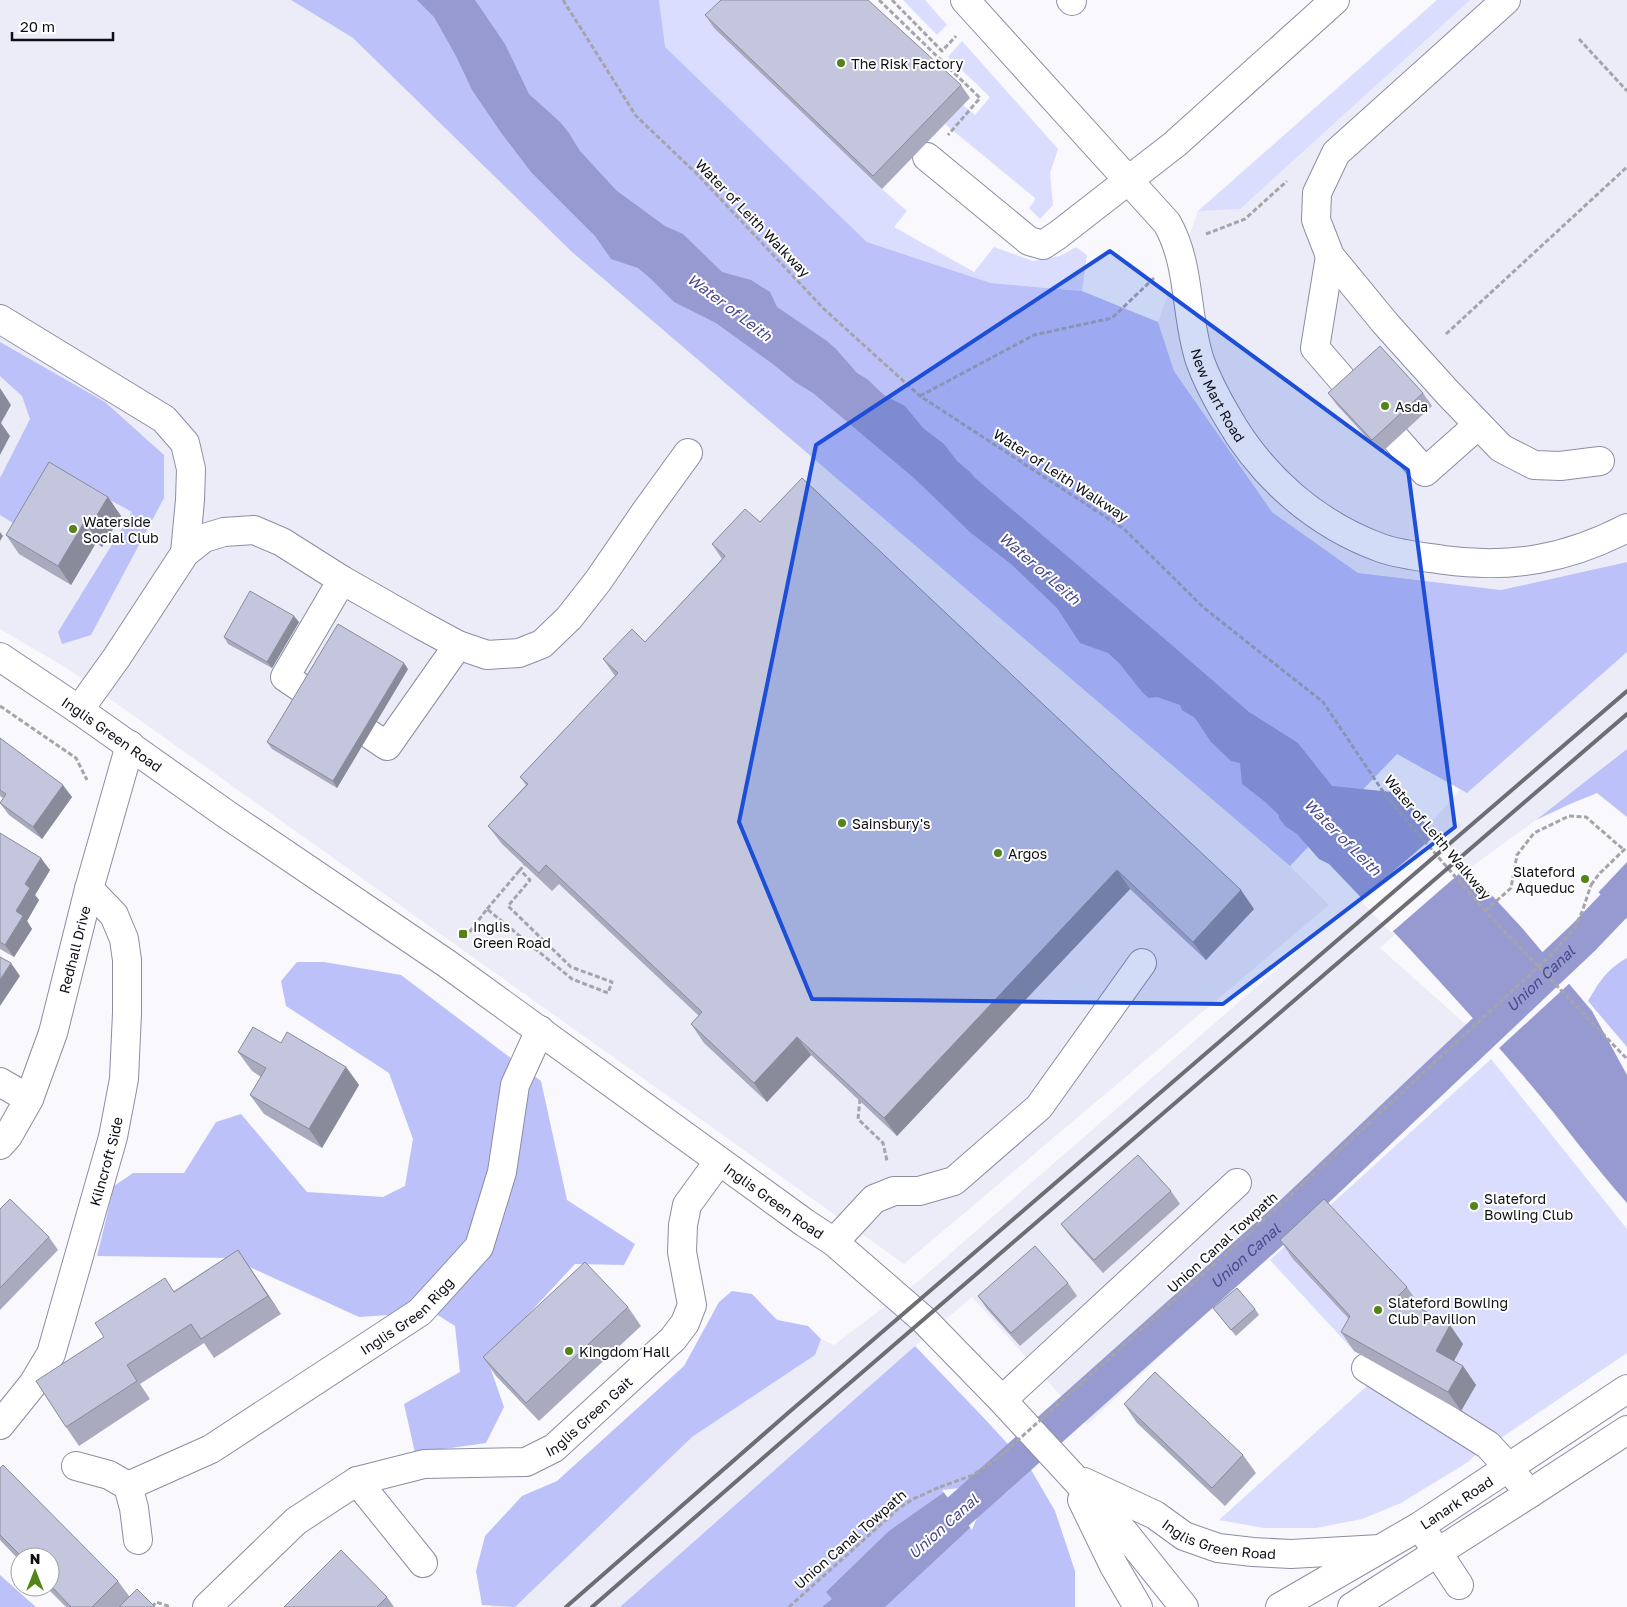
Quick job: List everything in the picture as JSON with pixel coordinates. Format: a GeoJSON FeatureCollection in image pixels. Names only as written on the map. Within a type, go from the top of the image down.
{"type":"FeatureCollection","features":[{"type":"Feature","properties":{"kind":"street"},"geometry":{"type":"LineString","coordinates":[[926,157],[1029,241],[1043,245],[1175,144],[1335,0]]}},
{"type":"Feature","properties":{"kind":"street"},"geometry":{"type":"LineString","coordinates":[[1506,0],[1336,153],[1317,193],[1316,220],[1330,256],[1385,323],[1446,392],[1501,448],[1534,465],[1560,466],[1600,461]]}},
{"type":"Feature","properties":{"kind":"street","name":"New Mart Road"},"geometry":{"type":"LineString","coordinates":[[971,7],[1167,223],[1175,236],[1180,252],[1190,316],[1200,361],[1217,399],[1235,430],[1259,464],[1311,511],[1344,532],[1383,548],[1425,558],[1473,564],[1502,564],[1543,559],[1579,550],[1627,528]]}},
{"type":"Feature","properties":{"kind":"street"},"geometry":{"type":"LineString","coordinates":[[1330,256],[1315,348],[1352,392]]}},
{"type":"Feature","properties":{"kind":"street"},"geometry":{"type":"LineString","coordinates":[[0,320],[164,420],[185,443],[190,469],[190,500],[185,553]]}},
{"type":"Feature","properties":{"kind":"street"},"geometry":{"type":"LineString","coordinates":[[1396,439],[1425,472],[1478,425]]}},
{"type":"Feature","properties":{"kind":"street"},"geometry":{"type":"LineString","coordinates":[[79,710],[185,553],[204,538],[224,532],[254,530],[282,542],[342,580],[458,645],[487,655],[519,653],[542,644],[569,618],[586,596],[688,453]]}},
{"type":"Feature","properties":{"kind":"street"},"geometry":{"type":"LineString","coordinates":[[342,580],[285,677],[387,746],[458,645]]}},
{"type":"Feature","properties":{"kind":"street","name":"Inglis Green Road"},"geometry":{"type":"LineString","coordinates":[[0,657],[130,745],[226,814],[446,963],[834,1242],[924,1320],[1002,1400],[1124,1532],[1184,1607]]}},
{"type":"Feature","properties":{"kind":"street","name":"Redhall Drive"},"geometry":{"type":"LineString","coordinates":[[0,1146],[8,1136],[29,1099],[53,1033],[89,889],[130,745]]}},
{"type":"Feature","properties":{"kind":"street","name":"Kilncroft Side"},"geometry":{"type":"LineString","coordinates":[[0,1425],[33,1384],[51,1354],[113,1137],[124,1078],[127,960],[124,939],[114,915],[89,889]]}},
{"type":"Feature","properties":{"kind":"street"},"geometry":{"type":"LineString","coordinates":[[834,1242],[874,1198],[894,1191],[919,1191],[954,1181],[1039,1107],[1142,963]]}},
{"type":"Feature","properties":{"kind":"street","name":"Inglis Green Rigg"},"geometry":{"type":"LineString","coordinates":[[128,1486],[211,1449],[420,1312],[479,1247],[502,1172],[514,1085],[540,1030]]}},
{"type":"Feature","properties":{"kind":"street"},"geometry":{"type":"LineString","coordinates":[[0,1082],[29,1099]]}},
{"type":"Feature","properties":{"kind":"street","name":"Inglis Green Gait"},"geometry":{"type":"LineString","coordinates":[[207,1607],[296,1521],[357,1481],[424,1464],[526,1462],[554,1448],[673,1339],[685,1323],[692,1305],[682,1252],[683,1225],[687,1205],[719,1161]]}},
{"type":"Feature","properties":{"kind":"street"},"geometry":{"type":"LineString","coordinates":[[1002,1400],[1237,1183]]}},
{"type":"Feature","properties":{"kind":"street"},"geometry":{"type":"LineString","coordinates":[[1366,1368],[1488,1445],[1510,1468],[1530,1494]]}},
{"type":"Feature","properties":{"kind":"street","name":"Lanark Road"},"geometry":{"type":"LineString","coordinates":[[1280,1607],[1420,1526],[1627,1389]]}},
{"type":"Feature","properties":{"kind":"street"},"geometry":{"type":"LineString","coordinates":[[1352,1607],[1627,1430]]}},
{"type":"Feature","properties":{"kind":"street"},"geometry":{"type":"LineString","coordinates":[[76,1466],[109,1475],[128,1486],[134,1508],[138,1540]]}},
{"type":"Feature","properties":{"kind":"street","name":"Inglis Green Road"},"geometry":{"type":"LineString","coordinates":[[1071,1476],[1155,1515],[1184,1536],[1218,1548],[1291,1554],[1380,1549]]}},
{"type":"Feature","properties":{"kind":"street","name":"Inglis Green Road"},"geometry":{"type":"LineString","coordinates":[[1071,1476],[1114,1566],[1138,1607]]}},
{"type":"Feature","properties":{"kind":"street"},"geometry":{"type":"LineString","coordinates":[[357,1481],[423,1563]]}},
{"type":"Feature","properties":{"kind":"street"},"geometry":{"type":"LineString","coordinates":[[1420,1526],[1459,1586]]}},
{"type":"Feature","properties":{"kind":"path","name":"Water of Leith Walkway"},"geometry":{"type":"LineString","coordinates":[[563,0],[636,116],[697,174],[824,309],[920,396],[1124,529],[1204,608],[1323,702],[1388,799],[1485,910],[1627,1060]]}},
{"type":"Feature","properties":{"kind":"path"},"geometry":{"type":"LineString","coordinates":[[879,0],[980,98],[926,157]]}},
{"type":"Feature","properties":{"kind":"path"},"geometry":{"type":"LineString","coordinates":[[892,0],[942,51],[971,7]]}},
{"type":"Feature","properties":{"kind":"path"},"geometry":{"type":"LineString","coordinates":[[1579,39],[1627,91]]}},
{"type":"Feature","properties":{"kind":"path"},"geometry":{"type":"LineString","coordinates":[[1446,334],[1627,167]]}},
{"type":"Feature","properties":{"kind":"path"},"geometry":{"type":"LineString","coordinates":[[1205,234],[1246,219],[1293,176]]}},
{"type":"Feature","properties":{"kind":"path"},"geometry":{"type":"LineString","coordinates":[[920,396],[1034,335],[1112,318]]}},
{"type":"Feature","properties":{"kind":"path"},"geometry":{"type":"LineString","coordinates":[[0,706],[76,758],[92,793],[114,798]]}},
{"type":"Feature","properties":{"kind":"path"},"geometry":{"type":"LineString","coordinates":[[1485,910],[1511,888],[1517,855],[1534,833],[1569,816],[1586,817],[1626,848]]}},
{"type":"Feature","properties":{"kind":"path","name":"Union Canal Towpath"},"geometry":{"type":"LineString","coordinates":[[789,1607],[898,1509],[913,1499],[973,1475],[998,1458],[1284,1201],[1554,952],[1575,927],[1591,885],[1599,874],[1626,848]]}},
{"type":"Feature","properties":{"kind":"path"},"geometry":{"type":"LineString","coordinates":[[446,963],[487,909],[530,858]]}},
{"type":"Feature","properties":{"kind":"path"},"geometry":{"type":"LineString","coordinates":[[487,909],[572,979],[608,993],[612,982],[571,966],[508,906],[530,880],[520,870]]}},
{"type":"Feature","properties":{"kind":"path"},"geometry":{"type":"LineString","coordinates":[[860,1095],[858,1119],[883,1143],[894,1191]]}},
{"type":"Feature","properties":{"kind":"path"},"geometry":{"type":"LineString","coordinates":[[152,1607],[156,1602],[171,1607]]}},
{"type":"Feature","properties":{"kind":"highlighted area"},"geometry":{"type":"Polygon","coordinates":[[[1110,251],[1408,470],[1455,827],[1223,1004],[812,999],[739,822],[816,445],[1110,251]]]}},
{"type":"Feature","properties":{"kind":"shaded area"},"geometry":{"type":"Polygon","coordinates":[[[0,0],[291,0],[353,38],[572,252],[1290,866],[1329,905],[904,1264],[68,669],[0,629],[0,0]]]}},
{"type":"Feature","properties":{"kind":"shaded area"},"geometry":{"type":"Polygon","coordinates":[[[291,0],[659,0],[665,47],[867,242],[991,283],[1082,291],[1158,322],[1174,371],[1272,512],[1358,573],[1501,590],[1627,562],[1627,652],[1467,793],[1397,754],[1290,866],[572,252],[353,38],[291,0]]]}},
{"type":"Feature","properties":{"kind":"shaded area"},"geometry":{"type":"Polygon","coordinates":[[[659,0],[743,0],[882,189],[907,211],[894,227],[974,272],[994,247],[1033,261],[1060,256],[1076,247],[1087,255],[1082,291],[991,283],[867,242],[664,47],[659,0]]]}},
{"type":"Feature","properties":{"kind":"shaded area"},"geometry":{"type":"Polygon","coordinates":[[[903,0],[925,0],[947,25],[937,35],[903,0]]]}},
{"type":"Feature","properties":{"kind":"shaded area"},"geometry":{"type":"Polygon","coordinates":[[[1437,0],[1470,0],[1240,209],[1198,211],[1437,0]]]}},
{"type":"Feature","properties":{"kind":"shaded area"},"geometry":{"type":"Polygon","coordinates":[[[1444,0],[1627,0],[1627,562],[1501,590],[1358,573],[1272,512],[1174,371],[1158,322],[1198,211],[1444,0]]]}},
{"type":"Feature","properties":{"kind":"shaded area"},"geometry":{"type":"Polygon","coordinates":[[[962,41],[1058,149],[1050,173],[1053,205],[1040,219],[1029,208],[1035,198],[945,124],[963,105],[975,115],[990,97],[948,57],[962,41]]]}},
{"type":"Feature","properties":{"kind":"shaded area"},"geometry":{"type":"Polygon","coordinates":[[[0,342],[105,402],[164,455],[164,498],[91,635],[62,644],[58,632],[132,512],[62,474],[13,523],[0,515],[0,478],[30,419],[22,396],[0,376],[0,342]]]}},
{"type":"Feature","properties":{"kind":"shaded area"},"geometry":{"type":"Polygon","coordinates":[[[1627,632],[1627,749],[1536,820],[1456,878],[1380,948],[1490,1046],[1087,1425],[972,1297],[915,1346],[851,1475],[739,1607],[490,1607],[532,1570],[767,1314],[834,1345],[920,1280],[1358,900],[1426,829],[1498,745],[1627,632]]]}},
{"type":"Feature","properties":{"kind":"shaded area"},"geometry":{"type":"Polygon","coordinates":[[[1627,749],[1627,817],[1597,793],[1536,820],[1627,749]]]}},
{"type":"Feature","properties":{"kind":"shaded area"},"geometry":{"type":"Polygon","coordinates":[[[1627,958],[1627,1047],[1588,1001],[1604,976],[1627,958]]]}},
{"type":"Feature","properties":{"kind":"shaded area"},"geometry":{"type":"Polygon","coordinates":[[[297,962],[324,962],[401,975],[541,1081],[567,1200],[635,1244],[624,1265],[575,1264],[509,1335],[489,1364],[504,1407],[486,1443],[415,1453],[404,1404],[460,1372],[455,1326],[433,1312],[359,1317],[230,1258],[97,1256],[114,1186],[133,1173],[184,1173],[216,1122],[241,1114],[307,1192],[383,1197],[405,1186],[413,1139],[389,1073],[286,1006],[281,981],[297,962]]]}},
{"type":"Feature","properties":{"kind":"shaded area"},"geometry":{"type":"Polygon","coordinates":[[[1491,1059],[1627,1229],[1627,1353],[1498,1440],[1461,1411],[1354,1351],[1270,1260],[1491,1059]]]}},
{"type":"Feature","properties":{"kind":"shaded area"},"geometry":{"type":"Polygon","coordinates":[[[732,1291],[752,1294],[777,1320],[808,1326],[821,1339],[815,1355],[692,1437],[515,1607],[482,1605],[476,1571],[485,1536],[522,1496],[557,1481],[684,1366],[719,1302],[732,1291]]]}},
{"type":"Feature","properties":{"kind":"shaded area"},"geometry":{"type":"Polygon","coordinates":[[[915,1346],[1030,1468],[1055,1511],[1075,1571],[1075,1607],[620,1607],[915,1346]]]}},
{"type":"Feature","properties":{"kind":"shaded area"},"geometry":{"type":"Polygon","coordinates":[[[1370,1383],[1481,1449],[1468,1462],[1401,1503],[1362,1519],[1316,1528],[1264,1528],[1219,1520],[1370,1383]]]}},
{"type":"Feature","properties":{"kind":"shaded area"},"geometry":{"type":"Polygon","coordinates":[[[0,1575],[10,1584],[10,1597],[25,1597],[36,1607],[0,1607],[0,1575]]]}},
{"type":"Feature","properties":{"kind":"water","name":"Water of Leith"},"geometry":{"type":"Polygon","coordinates":[[[417,0],[475,0],[505,44],[529,94],[560,122],[580,151],[617,191],[665,226],[683,234],[722,272],[751,280],[770,292],[777,307],[827,341],[857,373],[867,379],[884,395],[905,406],[923,428],[944,444],[957,461],[975,478],[1249,712],[1298,743],[1332,786],[1402,793],[1425,823],[1523,929],[1592,1011],[1627,1075],[1627,1203],[1531,1085],[1432,973],[1329,864],[1319,859],[1297,834],[1285,826],[1279,815],[1242,784],[1240,763],[1231,761],[1211,742],[1195,718],[1182,710],[1180,705],[1157,697],[1149,698],[1108,653],[1080,643],[1057,608],[1011,564],[971,533],[915,479],[813,393],[795,382],[716,323],[674,302],[638,268],[611,259],[595,236],[531,172],[502,134],[472,90],[456,56],[434,17],[417,0]]]}},
{"type":"Feature","properties":{"kind":"water"},"geometry":{"type":"Polygon","coordinates":[[[1627,862],[1627,926],[1593,898],[1627,862]]]}},
{"type":"Feature","properties":{"kind":"water"},"geometry":{"type":"Polygon","coordinates":[[[987,1487],[970,1528],[885,1607],[822,1607],[832,1599],[826,1592],[889,1531],[943,1493],[987,1487]]]}},
{"type":"Feature","properties":{"kind":"pier"},"geometry":{"type":"Polygon","coordinates":[[[1438,833],[1468,866],[1391,933],[1360,900],[1438,833]]]}},
{"type":"Feature","properties":{"kind":"pier"},"geometry":{"type":"Polygon","coordinates":[[[1596,890],[1627,919],[1627,929],[1623,932],[1583,940],[1584,913],[1591,896],[1596,890]]]}},
{"type":"Feature","properties":{"kind":"pier"},"geometry":{"type":"Polygon","coordinates":[[[1547,953],[1571,982],[1497,1050],[1472,1022],[1547,953]]]}},
{"type":"Feature","properties":{"kind":"pier"},"geometry":{"type":"Polygon","coordinates":[[[986,1485],[989,1488],[972,1530],[942,1490],[986,1485]]]}},
{"type":"Feature","properties":{"kind":"building","name":"The Risk Factory"},"geometry":{"type":"Polygon","coordinates":[[[721,0],[868,0],[961,85],[873,176],[705,15],[721,0]]]}},
{"type":"Feature","properties":{"kind":"building","name":"Asda"},"geometry":{"type":"Polygon","coordinates":[[[1380,346],[1423,393],[1372,440],[1328,393],[1380,346]]]}},
{"type":"Feature","properties":{"kind":"building"},"geometry":{"type":"Polygon","coordinates":[[[49,462],[108,497],[89,528],[83,524],[58,566],[6,535],[49,462]]]}},
{"type":"Feature","properties":{"kind":"building","name":"Sainsbury's"},"geometry":{"type":"Polygon","coordinates":[[[802,478],[1241,890],[1193,942],[1117,870],[884,1118],[797,1037],[754,1083],[691,1024],[702,1012],[546,865],[539,873],[488,826],[528,784],[520,777],[618,673],[603,659],[632,629],[645,642],[725,556],[712,544],[745,509],[760,522],[802,478]]]}},
{"type":"Feature","properties":{"kind":"building"},"geometry":{"type":"Polygon","coordinates":[[[250,591],[294,616],[267,662],[224,637],[250,591]]]}},
{"type":"Feature","properties":{"kind":"building"},"geometry":{"type":"Polygon","coordinates":[[[338,624],[404,663],[333,781],[267,742],[338,624]]]}},
{"type":"Feature","properties":{"kind":"building"},"geometry":{"type":"Polygon","coordinates":[[[0,738],[63,785],[33,827],[0,803],[6,794],[0,790],[0,738]]]}},
{"type":"Feature","properties":{"kind":"building"},"geometry":{"type":"Polygon","coordinates":[[[0,833],[41,858],[25,884],[30,888],[16,911],[23,916],[5,945],[0,942],[0,833]]]}},
{"type":"Feature","properties":{"kind":"building"},"geometry":{"type":"Polygon","coordinates":[[[0,957],[11,963],[0,980],[0,957]]]}},
{"type":"Feature","properties":{"kind":"building"},"geometry":{"type":"Polygon","coordinates":[[[253,1027],[281,1043],[287,1032],[346,1067],[309,1129],[250,1095],[266,1068],[238,1052],[253,1027]]]}},
{"type":"Feature","properties":{"kind":"building"},"geometry":{"type":"Polygon","coordinates":[[[1138,1155],[1171,1191],[1094,1260],[1061,1224],[1138,1155]]]}},
{"type":"Feature","properties":{"kind":"building"},"geometry":{"type":"Polygon","coordinates":[[[10,1199],[49,1237],[0,1288],[0,1209],[10,1199]]]}},
{"type":"Feature","properties":{"kind":"building","name":"Slateford Bowling Club Pavilion"},"geometry":{"type":"Polygon","coordinates":[[[1324,1199],[1407,1287],[1398,1296],[1450,1325],[1436,1351],[1463,1366],[1448,1392],[1341,1332],[1350,1316],[1280,1240],[1324,1199]]]}},
{"type":"Feature","properties":{"kind":"building"},"geometry":{"type":"Polygon","coordinates":[[[1035,1246],[1068,1283],[1011,1333],[978,1296],[1035,1246]]]}},
{"type":"Feature","properties":{"kind":"building"},"geometry":{"type":"Polygon","coordinates":[[[238,1250],[268,1296],[201,1339],[191,1324],[127,1365],[137,1381],[66,1427],[36,1381],[104,1337],[95,1323],[165,1278],[174,1292],[238,1250]]]}},
{"type":"Feature","properties":{"kind":"building","name":"Kingdom Hall"},"geometry":{"type":"Polygon","coordinates":[[[585,1262],[628,1307],[526,1403],[483,1357],[585,1262]]]}},
{"type":"Feature","properties":{"kind":"building"},"geometry":{"type":"Polygon","coordinates":[[[1237,1288],[1255,1309],[1231,1330],[1213,1308],[1237,1288]]]}},
{"type":"Feature","properties":{"kind":"building"},"geometry":{"type":"Polygon","coordinates":[[[1155,1372],[1243,1455],[1212,1488],[1124,1404],[1155,1372]]]}},
{"type":"Feature","properties":{"kind":"building"},"geometry":{"type":"Polygon","coordinates":[[[3,1465],[118,1581],[92,1607],[71,1607],[60,1595],[60,1547],[12,1547],[0,1535],[0,1468],[3,1465]]]}},
{"type":"Feature","properties":{"kind":"building"},"geometry":{"type":"Polygon","coordinates":[[[341,1550],[387,1597],[377,1607],[284,1607],[341,1550]]]}},
{"type":"Feature","properties":{"kind":"building"},"geometry":{"type":"Polygon","coordinates":[[[137,1589],[155,1607],[119,1607],[137,1589]]]}},
{"type":"Feature","properties":{"kind":"waterway","name":"Union Canal"},"geometry":{"type":"LineString","coordinates":[[951,1518],[1287,1218],[1584,937],[1627,892]]}},
{"type":"Feature","properties":{"kind":"railway"},"geometry":{"type":"LineString","coordinates":[[566,1607],[788,1413],[1627,691]]}},
{"type":"Feature","properties":{"kind":"railway"},"geometry":{"type":"LineString","coordinates":[[592,1607],[1627,714]]}},
{"type":"Feature","properties":{"kind":"place","name":"The Risk Factory"},"geometry":{"type":"Point","coordinates":[841,63]}},
{"type":"Feature","properties":{"kind":"place","name":"Asda"},"geometry":{"type":"Point","coordinates":[1385,406]}},
{"type":"Feature","properties":{"kind":"place","name":"Waterside Social Club"},"geometry":{"type":"Point","coordinates":[73,529]}},
{"type":"Feature","properties":{"kind":"place","name":"Sainsbury's"},"geometry":{"type":"Point","coordinates":[842,823]}},
{"type":"Feature","properties":{"kind":"place","name":"Argos"},"geometry":{"type":"Point","coordinates":[998,853]}},
{"type":"Feature","properties":{"kind":"place","name":"Slateford Aqueduc"},"geometry":{"type":"Point","coordinates":[1585,879]}},
{"type":"Feature","properties":{"kind":"place","name":"Inglis Green Road"},"geometry":{"type":"Point","coordinates":[463,934]}},
{"type":"Feature","properties":{"kind":"place","name":"Slateford Bowling Club"},"geometry":{"type":"Point","coordinates":[1474,1206]}},
{"type":"Feature","properties":{"kind":"place","name":"Slateford Bowling Club Pavilion"},"geometry":{"type":"Point","coordinates":[1378,1310]}},
{"type":"Feature","properties":{"kind":"place","name":"Kingdom Hall"},"geometry":{"type":"Point","coordinates":[569,1351]}}]}
